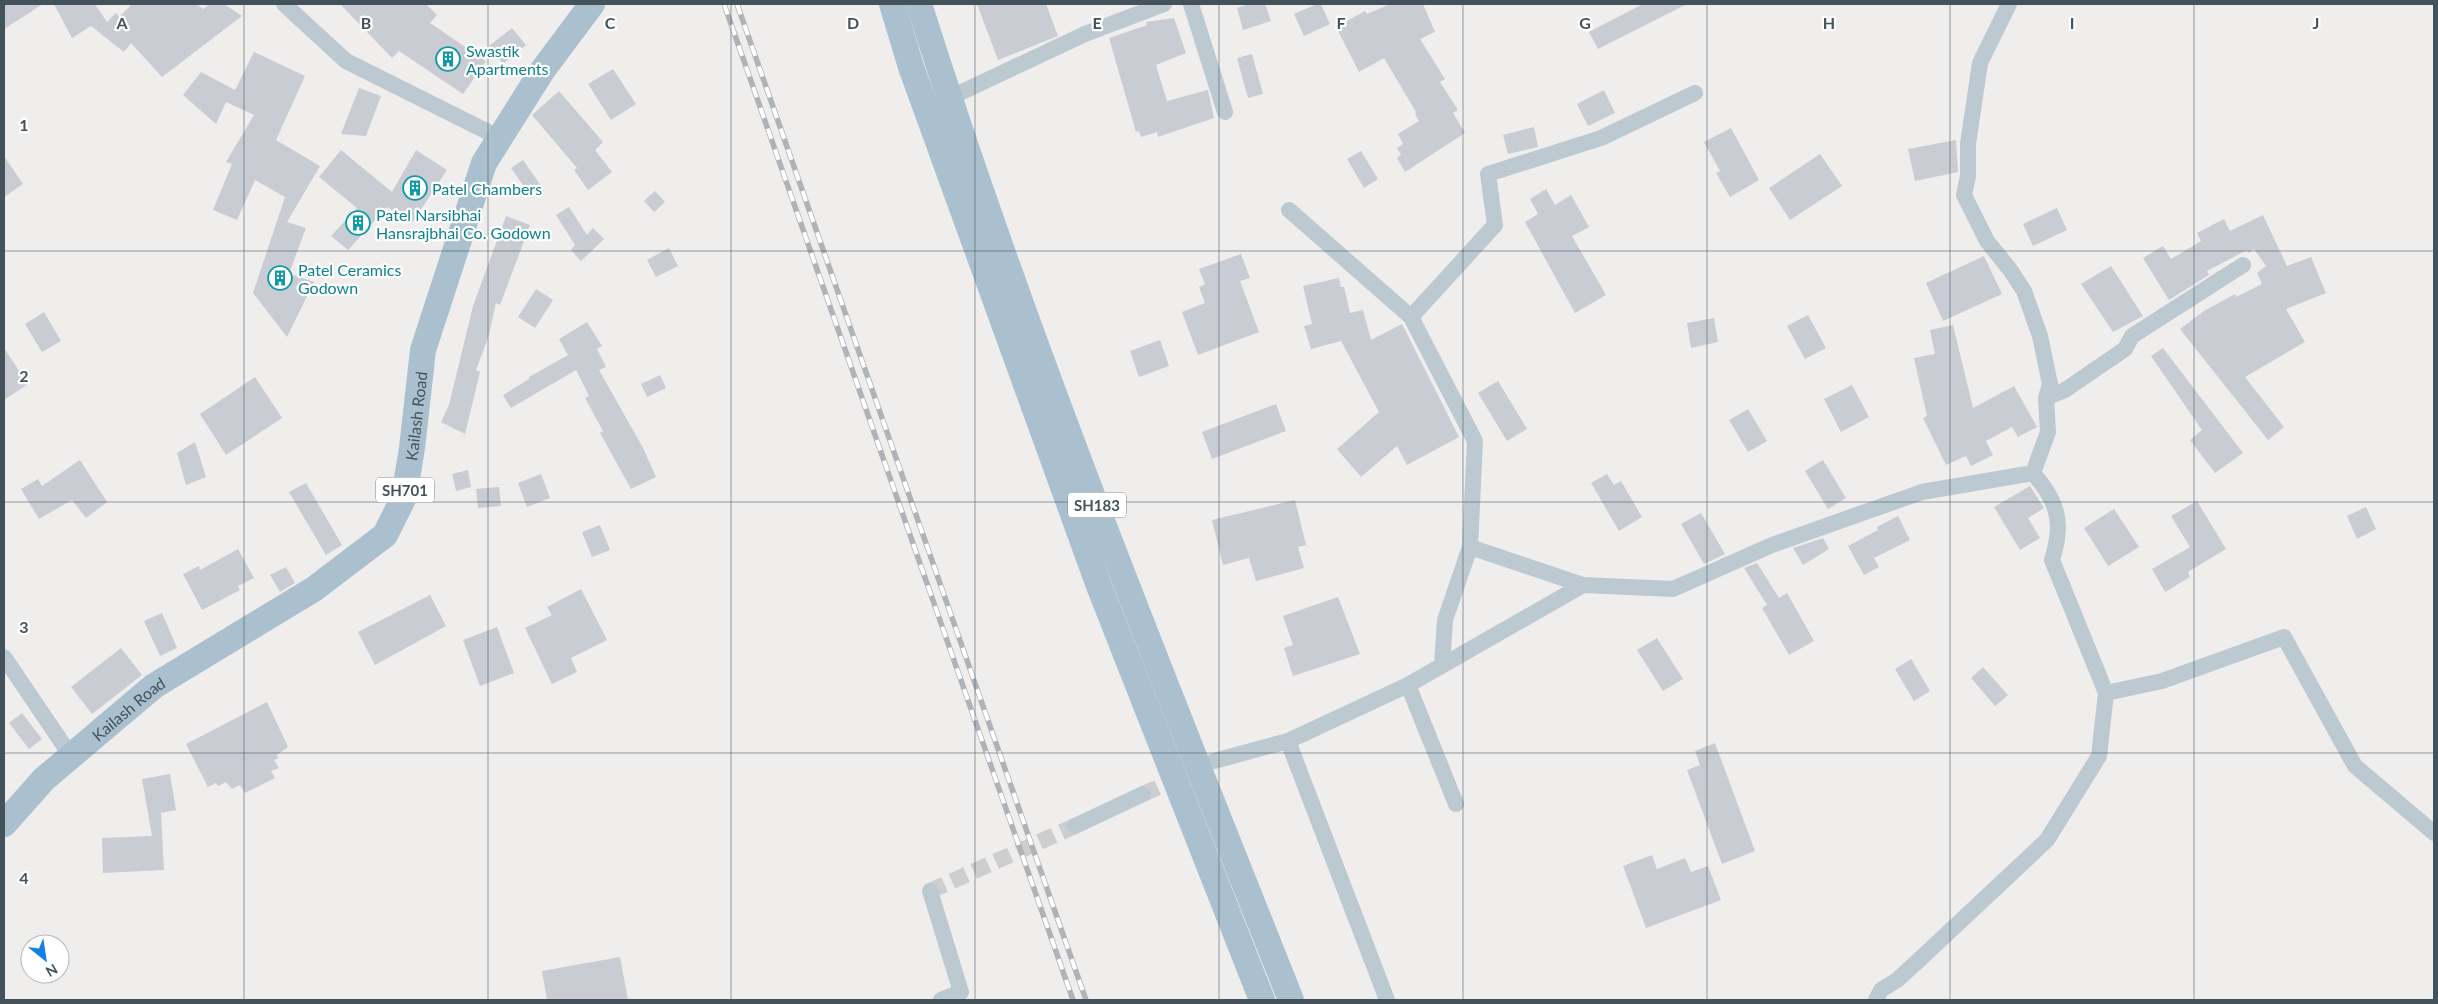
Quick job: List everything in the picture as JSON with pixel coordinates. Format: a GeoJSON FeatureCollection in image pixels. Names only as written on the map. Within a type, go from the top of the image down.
{"type":"FeatureCollection","features":[{"type":"Feature","properties":{"kind":"main road","name":"Kailash Road"},"geometry":{"type":"LineString","coordinates":[[4,824],[44,779],[154,686],[314,589],[385,535],[404,497],[412,448],[422,350],[484,163],[542,71],[592,4]]}},
{"type":"Feature","properties":{"kind":"main road"},"geometry":{"type":"LineString","coordinates":[[892,4],[911,67],[1096,576],[1262,1000]]}},
{"type":"Feature","properties":{"kind":"main road","name":"SH183"},"geometry":{"type":"LineString","coordinates":[[919,4],[949,98],[1055,394],[1292,1000]]}},
{"type":"Feature","properties":{"kind":"street"},"geometry":{"type":"LineString","coordinates":[[284,4],[346,61],[500,138]]}},
{"type":"Feature","properties":{"kind":"street"},"geometry":{"type":"LineString","coordinates":[[949,98],[1085,34],[1164,4]]}},
{"type":"Feature","properties":{"kind":"street"},"geometry":{"type":"LineString","coordinates":[[1191,4],[1225,112]]}},
{"type":"Feature","properties":{"kind":"street"},"geometry":{"type":"LineString","coordinates":[[2009,4],[1980,63],[1968,144],[1964,195],[1987,241],[2011,270],[2024,291],[2040,336],[2050,384],[2046,398],[2048,432],[2033,473]]}},
{"type":"Feature","properties":{"kind":"street"},"geometry":{"type":"LineString","coordinates":[[1411,317],[1495,225],[1488,174],[1601,138],[1695,93]]}},
{"type":"Feature","properties":{"kind":"street"},"geometry":{"type":"LineString","coordinates":[[1289,210],[1411,317],[1474,441],[1470,547],[1445,620],[1442,665]]}},
{"type":"Feature","properties":{"kind":"street"},"geometry":{"type":"LineString","coordinates":[[2046,398],[2065,390],[2125,349],[2132,336],[2243,265]]}},
{"type":"Feature","properties":{"kind":"street"},"geometry":{"type":"LineString","coordinates":[[1470,547],[1583,585],[1673,589],[1772,545],[1922,492],[2033,473]]}},
{"type":"Feature","properties":{"kind":"street"},"geometry":{"type":"LineString","coordinates":[[1876,1000],[1881,990],[1919,960],[2047,840],[2099,756],[2106,694],[2052,560],[2059,539],[2056,508],[2033,473]]}},
{"type":"Feature","properties":{"kind":"street"},"geometry":{"type":"LineString","coordinates":[[1214,761],[1288,741],[1408,685],[1583,585]]}},
{"type":"Feature","properties":{"kind":"street"},"geometry":{"type":"LineString","coordinates":[[2106,694],[2162,681],[2284,637],[2355,766],[2434,834]]}},
{"type":"Feature","properties":{"kind":"street"},"geometry":{"type":"LineString","coordinates":[[4,657],[71,756]]}},
{"type":"Feature","properties":{"kind":"street"},"geometry":{"type":"LineString","coordinates":[[1408,685],[1456,804]]}},
{"type":"Feature","properties":{"kind":"street"},"geometry":{"type":"LineString","coordinates":[[1288,741],[1387,1000]]}},
{"type":"Feature","properties":{"kind":"street"},"geometry":{"type":"LineString","coordinates":[[1074,826],[1143,794]]}},
{"type":"Feature","properties":{"kind":"street"},"geometry":{"type":"LineString","coordinates":[[930,891],[963,996],[941,1000]]}},
{"type":"Feature","properties":{"kind":"building"},"geometry":{"type":"Polygon","coordinates":[[[4,4],[43,4],[4,29],[4,4]]]}},
{"type":"Feature","properties":{"kind":"building"},"geometry":{"type":"Polygon","coordinates":[[[54,4],[95,4],[107,22],[116,13],[119,17],[132,4],[196,4],[203,9],[210,4],[224,4],[242,16],[162,77],[131,43],[124,52],[91,26],[72,38],[54,4]]]}},
{"type":"Feature","properties":{"kind":"building"},"geometry":{"type":"Polygon","coordinates":[[[340,4],[426,4],[437,15],[430,23],[486,61],[463,94],[399,51],[392,58],[340,4]]]}},
{"type":"Feature","properties":{"kind":"building"},"geometry":{"type":"Polygon","coordinates":[[[977,4],[1046,4],[1058,36],[998,60],[977,4]]]}},
{"type":"Feature","properties":{"kind":"building"},"geometry":{"type":"Polygon","coordinates":[[[1249,4],[1265,4],[1271,21],[1243,30],[1237,8],[1249,4]]]}},
{"type":"Feature","properties":{"kind":"building"},"geometry":{"type":"Polygon","coordinates":[[[1321,4],[1330,24],[1304,36],[1294,14],[1321,4]]]}},
{"type":"Feature","properties":{"kind":"building"},"geometry":{"type":"Polygon","coordinates":[[[1390,4],[1423,4],[1435,32],[1420,39],[1445,79],[1440,82],[1458,110],[1453,113],[1465,133],[1405,172],[1397,158],[1401,155],[1397,148],[1403,144],[1398,134],[1419,121],[1415,114],[1416,112],[1384,58],[1359,72],[1336,27],[1365,11],[1367,14],[1390,4]]]}},
{"type":"Feature","properties":{"kind":"building"},"geometry":{"type":"Polygon","coordinates":[[[1643,4],[1687,4],[1598,49],[1589,32],[1643,4]]]}},
{"type":"Feature","properties":{"kind":"building"},"geometry":{"type":"Polygon","coordinates":[[[1174,18],[1186,53],[1156,65],[1167,101],[1208,90],[1214,118],[1158,137],[1157,132],[1141,137],[1139,131],[1136,132],[1109,38],[1147,25],[1146,22],[1174,18]]]}},
{"type":"Feature","properties":{"kind":"building"},"geometry":{"type":"Polygon","coordinates":[[[512,28],[526,45],[503,64],[489,46],[512,28]]]}},
{"type":"Feature","properties":{"kind":"building"},"geometry":{"type":"Polygon","coordinates":[[[254,52],[305,76],[276,140],[320,166],[287,222],[306,228],[284,287],[294,275],[314,282],[287,337],[253,293],[285,197],[255,180],[237,220],[213,210],[232,164],[226,162],[254,115],[226,102],[216,124],[183,95],[201,72],[235,90],[254,52]]]}},
{"type":"Feature","properties":{"kind":"building"},"geometry":{"type":"Polygon","coordinates":[[[1252,54],[1263,94],[1248,98],[1237,58],[1252,54]]]}},
{"type":"Feature","properties":{"kind":"building"},"geometry":{"type":"Polygon","coordinates":[[[613,69],[636,104],[611,120],[588,84],[613,69]]]}},
{"type":"Feature","properties":{"kind":"building"},"geometry":{"type":"Polygon","coordinates":[[[359,88],[381,96],[366,136],[341,134],[359,88]]]}},
{"type":"Feature","properties":{"kind":"building"},"geometry":{"type":"Polygon","coordinates":[[[1604,90],[1615,113],[1588,126],[1577,104],[1604,90]]]}},
{"type":"Feature","properties":{"kind":"building"},"geometry":{"type":"Polygon","coordinates":[[[559,91],[603,142],[595,150],[612,172],[588,190],[574,170],[577,168],[532,115],[559,91]]]}},
{"type":"Feature","properties":{"kind":"building"},"geometry":{"type":"Polygon","coordinates":[[[1534,127],[1538,147],[1508,154],[1503,135],[1534,127]]]}},
{"type":"Feature","properties":{"kind":"building"},"geometry":{"type":"Polygon","coordinates":[[[1731,128],[1759,180],[1730,197],[1716,173],[1720,171],[1704,142],[1731,128]]]}},
{"type":"Feature","properties":{"kind":"building"},"geometry":{"type":"Polygon","coordinates":[[[1956,140],[1958,172],[1915,181],[1908,149],[1956,140]]]}},
{"type":"Feature","properties":{"kind":"building"},"geometry":{"type":"Polygon","coordinates":[[[341,150],[392,192],[416,150],[447,170],[412,223],[387,207],[348,250],[331,236],[357,208],[319,177],[341,150]]]}},
{"type":"Feature","properties":{"kind":"building"},"geometry":{"type":"Polygon","coordinates":[[[1361,151],[1378,179],[1364,188],[1347,159],[1361,151]]]}},
{"type":"Feature","properties":{"kind":"building"},"geometry":{"type":"Polygon","coordinates":[[[1820,154],[1842,186],[1790,220],[1769,188],[1820,154]]]}},
{"type":"Feature","properties":{"kind":"building"},"geometry":{"type":"Polygon","coordinates":[[[4,156],[23,184],[4,197],[4,156]]]}},
{"type":"Feature","properties":{"kind":"building"},"geometry":{"type":"Polygon","coordinates":[[[523,160],[544,190],[532,198],[511,168],[523,160]]]}},
{"type":"Feature","properties":{"kind":"building"},"geometry":{"type":"Polygon","coordinates":[[[1546,189],[1555,205],[1571,195],[1589,227],[1572,236],[1606,295],[1575,313],[1525,222],[1538,214],[1530,199],[1546,189]]]}},
{"type":"Feature","properties":{"kind":"building"},"geometry":{"type":"Polygon","coordinates":[[[655,191],[665,202],[654,212],[644,201],[655,191]]]}},
{"type":"Feature","properties":{"kind":"building"},"geometry":{"type":"Polygon","coordinates":[[[569,207],[587,235],[593,228],[604,239],[581,261],[571,250],[575,245],[556,215],[569,207]]]}},
{"type":"Feature","properties":{"kind":"building"},"geometry":{"type":"Polygon","coordinates":[[[2057,208],[2067,230],[2033,246],[2023,224],[2057,208]]]}},
{"type":"Feature","properties":{"kind":"building"},"geometry":{"type":"Polygon","coordinates":[[[2263,215],[2287,266],[2311,257],[2326,293],[2286,309],[2305,342],[2245,377],[2284,427],[2268,440],[2180,329],[2204,311],[2235,294],[2236,297],[2262,284],[2257,273],[2266,266],[2254,249],[2248,253],[2247,250],[2207,271],[2209,275],[2169,300],[2143,258],[2163,246],[2171,259],[2201,241],[2197,233],[2224,219],[2230,231],[2263,215]]]}},
{"type":"Feature","properties":{"kind":"building"},"geometry":{"type":"Polygon","coordinates":[[[506,216],[530,225],[500,305],[496,303],[488,338],[476,370],[480,372],[465,434],[441,422],[449,405],[473,306],[506,216]]]}},
{"type":"Feature","properties":{"kind":"building"},"geometry":{"type":"Polygon","coordinates":[[[669,248],[678,266],[656,277],[647,260],[669,248]]]}},
{"type":"Feature","properties":{"kind":"building"},"geometry":{"type":"Polygon","coordinates":[[[1241,254],[1250,278],[1240,281],[1259,332],[1198,355],[1182,312],[1205,303],[1199,287],[1205,284],[1199,269],[1241,254]]]}},
{"type":"Feature","properties":{"kind":"building"},"geometry":{"type":"Polygon","coordinates":[[[1984,256],[2002,294],[1943,321],[1926,283],[1984,256]]]}},
{"type":"Feature","properties":{"kind":"building"},"geometry":{"type":"Polygon","coordinates":[[[2111,266],[2143,316],[2113,332],[2081,284],[2111,266]]]}},
{"type":"Feature","properties":{"kind":"building"},"geometry":{"type":"Polygon","coordinates":[[[1339,278],[1341,287],[1344,287],[1350,313],[1363,310],[1371,340],[1402,324],[1459,437],[1407,465],[1397,446],[1361,477],[1337,449],[1379,412],[1341,341],[1311,349],[1304,326],[1312,324],[1303,286],[1339,278]]]}},
{"type":"Feature","properties":{"kind":"building"},"geometry":{"type":"Polygon","coordinates":[[[536,289],[553,300],[535,328],[518,317],[536,289]]]}},
{"type":"Feature","properties":{"kind":"building"},"geometry":{"type":"Polygon","coordinates":[[[44,312],[61,341],[42,352],[25,324],[44,312]]]}},
{"type":"Feature","properties":{"kind":"building"},"geometry":{"type":"Polygon","coordinates":[[[1808,315],[1826,348],[1805,359],[1787,326],[1808,315]]]}},
{"type":"Feature","properties":{"kind":"building"},"geometry":{"type":"Polygon","coordinates":[[[1714,318],[1718,342],[1691,348],[1687,323],[1714,318]]]}},
{"type":"Feature","properties":{"kind":"building"},"geometry":{"type":"Polygon","coordinates":[[[587,322],[602,346],[597,349],[606,367],[599,370],[643,448],[656,477],[631,489],[600,433],[603,431],[585,398],[589,396],[576,370],[511,408],[503,395],[529,379],[529,377],[568,355],[559,339],[587,322]]]}},
{"type":"Feature","properties":{"kind":"building"},"geometry":{"type":"Polygon","coordinates":[[[1953,325],[1973,408],[2014,386],[2037,427],[2018,437],[2012,427],[1986,441],[1993,455],[1971,466],[1966,456],[1946,465],[1923,418],[1927,416],[1914,358],[1935,354],[1930,330],[1953,325]]]}},
{"type":"Feature","properties":{"kind":"building"},"geometry":{"type":"Polygon","coordinates":[[[1160,340],[1169,366],[1139,377],[1130,351],[1160,340]]]}},
{"type":"Feature","properties":{"kind":"building"},"geometry":{"type":"Polygon","coordinates":[[[4,348],[28,384],[4,400],[4,348]]]}},
{"type":"Feature","properties":{"kind":"building"},"geometry":{"type":"Polygon","coordinates":[[[2163,348],[2243,453],[2215,473],[2190,440],[2202,430],[2151,356],[2163,348]]]}},
{"type":"Feature","properties":{"kind":"building"},"geometry":{"type":"Polygon","coordinates":[[[660,375],[666,388],[647,397],[641,384],[660,375]]]}},
{"type":"Feature","properties":{"kind":"building"},"geometry":{"type":"Polygon","coordinates":[[[255,377],[282,418],[226,455],[200,414],[255,377]]]}},
{"type":"Feature","properties":{"kind":"building"},"geometry":{"type":"Polygon","coordinates":[[[1498,381],[1527,429],[1507,441],[1478,393],[1498,381]]]}},
{"type":"Feature","properties":{"kind":"building"},"geometry":{"type":"Polygon","coordinates":[[[1852,385],[1869,417],[1841,432],[1824,399],[1852,385]]]}},
{"type":"Feature","properties":{"kind":"building"},"geometry":{"type":"Polygon","coordinates":[[[1276,404],[1286,431],[1212,459],[1202,432],[1276,404]]]}},
{"type":"Feature","properties":{"kind":"building"},"geometry":{"type":"Polygon","coordinates":[[[1748,409],[1767,441],[1748,452],[1729,420],[1748,409]]]}},
{"type":"Feature","properties":{"kind":"building"},"geometry":{"type":"Polygon","coordinates":[[[195,442],[206,477],[186,485],[177,453],[195,442]]]}},
{"type":"Feature","properties":{"kind":"building"},"geometry":{"type":"Polygon","coordinates":[[[80,460],[107,502],[86,518],[72,500],[39,519],[21,489],[38,479],[42,486],[80,460]]]}},
{"type":"Feature","properties":{"kind":"building"},"geometry":{"type":"Polygon","coordinates":[[[1823,460],[1846,498],[1828,509],[1805,471],[1823,460]]]}},
{"type":"Feature","properties":{"kind":"building"},"geometry":{"type":"Polygon","coordinates":[[[468,470],[471,487],[456,491],[452,474],[468,470]]]}},
{"type":"Feature","properties":{"kind":"building"},"geometry":{"type":"Polygon","coordinates":[[[541,474],[550,498],[527,507],[518,483],[541,474]]]}},
{"type":"Feature","properties":{"kind":"building"},"geometry":{"type":"Polygon","coordinates":[[[1607,474],[1614,485],[1621,481],[1642,517],[1619,531],[1591,483],[1607,474]]]}},
{"type":"Feature","properties":{"kind":"building"},"geometry":{"type":"Polygon","coordinates":[[[306,483],[342,545],[326,555],[289,492],[306,483]]]}},
{"type":"Feature","properties":{"kind":"building"},"geometry":{"type":"Polygon","coordinates":[[[2030,486],[2044,508],[2028,518],[2040,538],[2020,550],[1994,507],[2030,486]]]}},
{"type":"Feature","properties":{"kind":"building"},"geometry":{"type":"Polygon","coordinates":[[[499,487],[501,506],[478,508],[476,489],[499,487]]]}},
{"type":"Feature","properties":{"kind":"building"},"geometry":{"type":"Polygon","coordinates":[[[1295,500],[1306,545],[1298,547],[1304,568],[1256,581],[1249,558],[1223,565],[1212,520],[1295,500]]]}},
{"type":"Feature","properties":{"kind":"building"},"geometry":{"type":"Polygon","coordinates":[[[2197,501],[2226,549],[2188,572],[2190,577],[2165,592],[2152,569],[2190,547],[2171,516],[2197,501]]]}},
{"type":"Feature","properties":{"kind":"building"},"geometry":{"type":"Polygon","coordinates":[[[2366,507],[2376,529],[2357,539],[2347,516],[2366,507]]]}},
{"type":"Feature","properties":{"kind":"building"},"geometry":{"type":"Polygon","coordinates":[[[2114,509],[2139,547],[2108,566],[2084,528],[2114,509]]]}},
{"type":"Feature","properties":{"kind":"building"},"geometry":{"type":"Polygon","coordinates":[[[1701,513],[1725,554],[1704,564],[1681,524],[1701,513]]]}},
{"type":"Feature","properties":{"kind":"building"},"geometry":{"type":"Polygon","coordinates":[[[1898,516],[1910,540],[1874,558],[1879,567],[1864,575],[1848,546],[1878,530],[1877,527],[1898,516]]]}},
{"type":"Feature","properties":{"kind":"building"},"geometry":{"type":"Polygon","coordinates":[[[600,525],[610,550],[592,557],[582,532],[600,525]]]}},
{"type":"Feature","properties":{"kind":"building"},"geometry":{"type":"Polygon","coordinates":[[[1823,538],[1829,549],[1803,565],[1793,548],[1823,538]]]}},
{"type":"Feature","properties":{"kind":"building"},"geometry":{"type":"Polygon","coordinates":[[[238,549],[254,578],[238,586],[240,590],[202,610],[183,574],[199,566],[200,570],[238,549]]]}},
{"type":"Feature","properties":{"kind":"building"},"geometry":{"type":"Polygon","coordinates":[[[1757,563],[1779,598],[1787,593],[1814,641],[1789,655],[1762,608],[1767,605],[1744,568],[1757,563]]]}},
{"type":"Feature","properties":{"kind":"building"},"geometry":{"type":"Polygon","coordinates":[[[286,567],[295,583],[280,592],[270,575],[286,567]]]}},
{"type":"Feature","properties":{"kind":"building"},"geometry":{"type":"Polygon","coordinates":[[[581,589],[607,640],[571,658],[577,672],[552,684],[525,628],[552,615],[547,607],[581,589]]]}},
{"type":"Feature","properties":{"kind":"building"},"geometry":{"type":"Polygon","coordinates":[[[430,595],[446,626],[375,665],[358,632],[430,595]]]}},
{"type":"Feature","properties":{"kind":"building"},"geometry":{"type":"Polygon","coordinates":[[[1338,597],[1360,654],[1293,676],[1284,648],[1293,645],[1283,616],[1338,597]]]}},
{"type":"Feature","properties":{"kind":"building"},"geometry":{"type":"Polygon","coordinates":[[[162,613],[177,648],[160,656],[144,621],[162,613]]]}},
{"type":"Feature","properties":{"kind":"building"},"geometry":{"type":"Polygon","coordinates":[[[497,627],[514,673],[480,686],[463,640],[497,627]]]}},
{"type":"Feature","properties":{"kind":"building"},"geometry":{"type":"Polygon","coordinates":[[[1657,638],[1683,679],[1663,691],[1637,650],[1657,638]]]}},
{"type":"Feature","properties":{"kind":"building"},"geometry":{"type":"Polygon","coordinates":[[[121,648],[142,675],[92,714],[71,687],[121,648]]]}},
{"type":"Feature","properties":{"kind":"building"},"geometry":{"type":"Polygon","coordinates":[[[1911,659],[1930,691],[1914,701],[1895,669],[1911,659]]]}},
{"type":"Feature","properties":{"kind":"building"},"geometry":{"type":"Polygon","coordinates":[[[1983,667],[2008,695],[1995,706],[1971,678],[1983,667]]]}},
{"type":"Feature","properties":{"kind":"building"},"geometry":{"type":"Polygon","coordinates":[[[267,702],[288,747],[277,755],[278,758],[274,760],[279,768],[271,771],[275,778],[245,793],[240,785],[232,789],[226,782],[218,786],[216,783],[208,787],[186,744],[267,702]]]}},
{"type":"Feature","properties":{"kind":"building"},"geometry":{"type":"Polygon","coordinates":[[[22,713],[42,739],[29,749],[9,723],[22,713]]]}},
{"type":"Feature","properties":{"kind":"building"},"geometry":{"type":"Polygon","coordinates":[[[1715,743],[1755,851],[1722,864],[1687,770],[1700,765],[1695,751],[1715,743]]]}},
{"type":"Feature","properties":{"kind":"building"},"geometry":{"type":"Polygon","coordinates":[[[170,774],[176,810],[161,813],[164,870],[103,873],[102,838],[152,836],[142,779],[170,774]]]}},
{"type":"Feature","properties":{"kind":"building"},"geometry":{"type":"Polygon","coordinates":[[[1652,855],[1657,869],[1685,858],[1691,872],[1708,866],[1721,900],[1646,928],[1623,866],[1652,855]]]}},
{"type":"Feature","properties":{"kind":"building"},"geometry":{"type":"Polygon","coordinates":[[[620,957],[628,1000],[547,1000],[542,971],[620,957]]]}},
{"type":"Feature","properties":{"kind":"tunnel"},"geometry":{"type":"LineString","coordinates":[[1143,794],[1183,776]]}},
{"type":"Feature","properties":{"kind":"tunnel"},"geometry":{"type":"LineString","coordinates":[[930,891],[1075,826]]}},
{"type":"Feature","properties":{"kind":"railway"},"geometry":{"type":"LineString","coordinates":[[724,4],[1073,1000]]}},
{"type":"Feature","properties":{"kind":"railway"},"geometry":{"type":"LineString","coordinates":[[737,4],[1086,1000]]}},
{"type":"Feature","properties":{"kind":"place","name":"Swastik Apartments"},"geometry":{"type":"Point","coordinates":[448,59]}},
{"type":"Feature","properties":{"kind":"place","name":"Patel Chambers"},"geometry":{"type":"Point","coordinates":[415,188]}},
{"type":"Feature","properties":{"kind":"place","name":"Patel Narsibhai Hansrajbhai Co. Godown"},"geometry":{"type":"Point","coordinates":[358,223]}},
{"type":"Feature","properties":{"kind":"place","name":"Patel Ceramics Godown"},"geometry":{"type":"Point","coordinates":[280,278]}}]}
